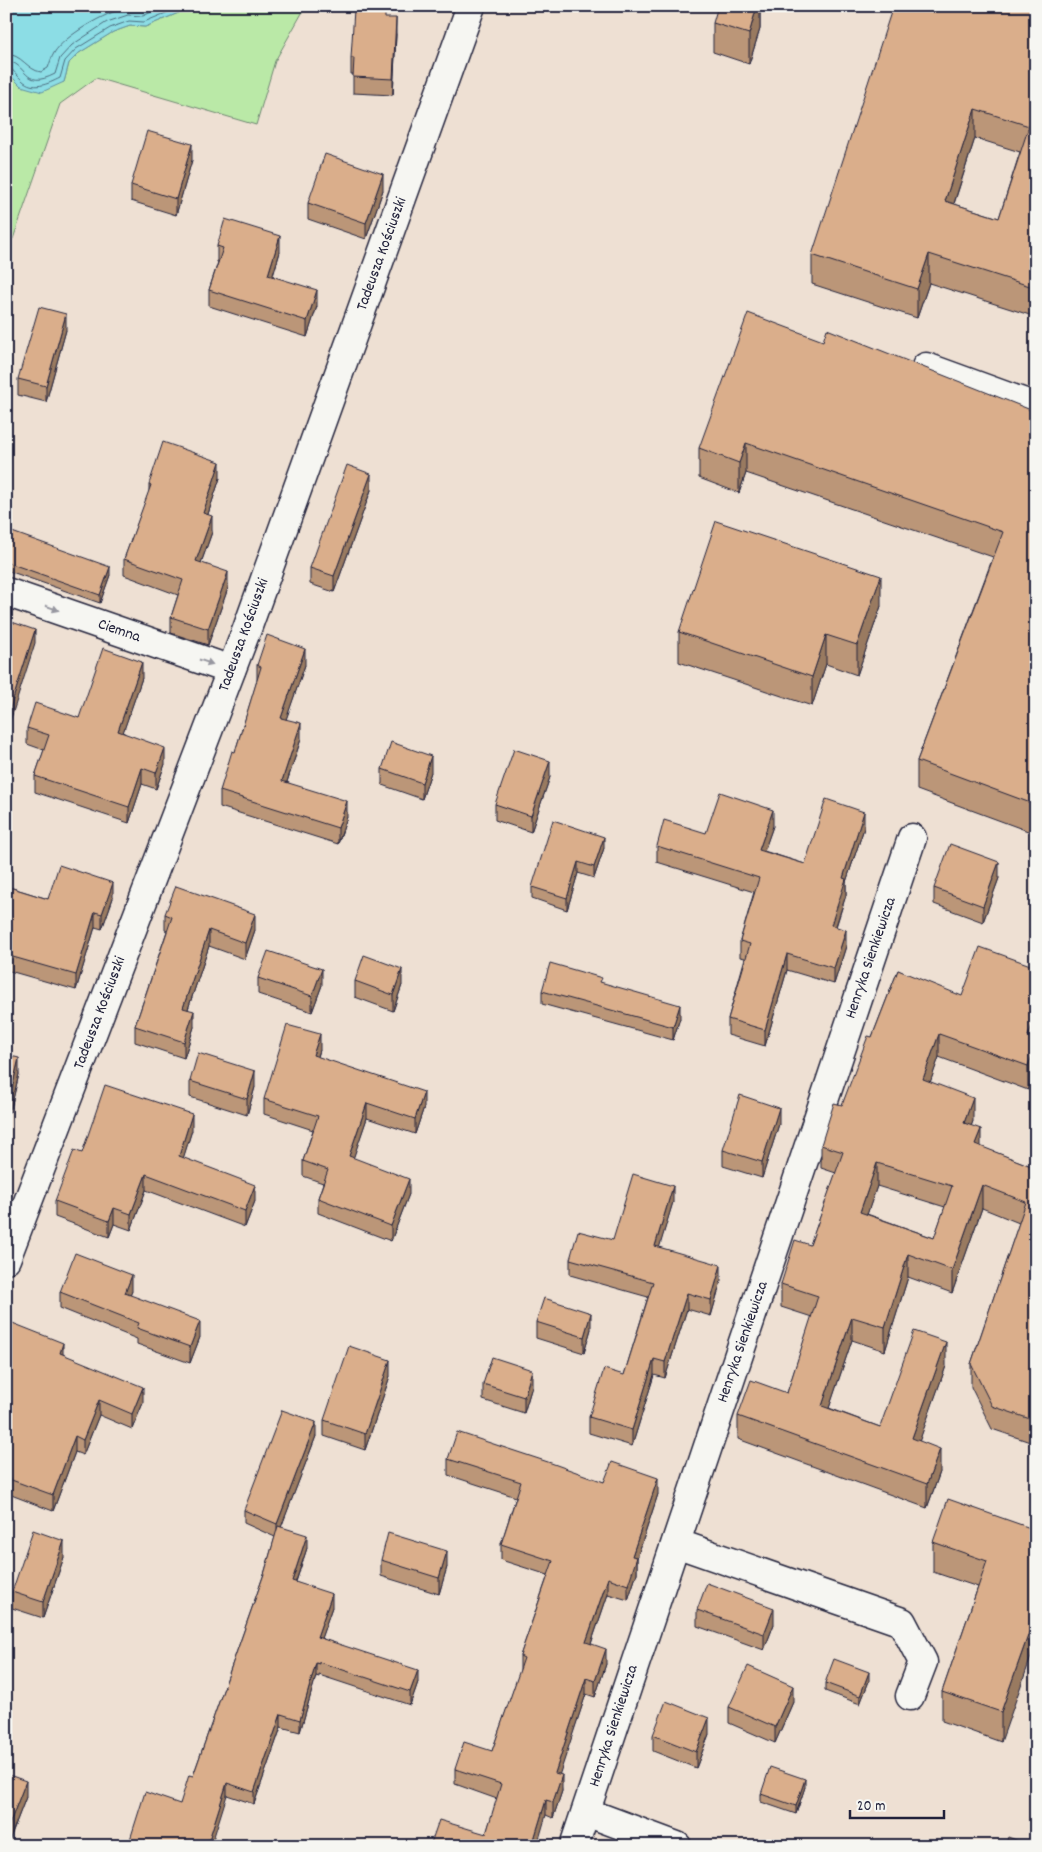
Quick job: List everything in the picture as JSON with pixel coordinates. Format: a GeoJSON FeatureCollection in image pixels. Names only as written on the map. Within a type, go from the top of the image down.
{"type":"FeatureCollection","features":[{"type":"Feature","properties":{"kind":"street","name":"Tadeusza Kościuszki"},"geometry":{"type":"LineString","coordinates":[[6,1259],[231,670],[471,6]]}},
{"type":"Feature","properties":{"kind":"street"},"geometry":{"type":"LineString","coordinates":[[926,367],[1036,407]]}},
{"type":"Feature","properties":{"kind":"street","name":"Ciemna"},"geometry":{"type":"LineString","coordinates":[[6,592],[231,670]]}},
{"type":"Feature","properties":{"kind":"street","name":"Henryka Sienkiewicza"},"geometry":{"type":"LineString","coordinates":[[574,1846],[912,838]]}},
{"type":"Feature","properties":{"kind":"street"},"geometry":{"type":"LineString","coordinates":[[676,1543],[902,1622],[923,1662],[910,1696]]}},
{"type":"Feature","properties":{"kind":"street"},"geometry":{"type":"LineString","coordinates":[[586,1812],[677,1846]]}},
{"type":"Feature","properties":{"kind":"green space"},"geometry":{"type":"Polygon","coordinates":[[[195,6],[306,6],[275,61],[256,125],[96,78],[60,104],[13,239],[6,239],[6,71],[21,86],[64,82],[69,63],[79,53],[113,32],[130,26],[145,27],[195,6]]]}},
{"type":"Feature","properties":{"kind":"water"},"geometry":{"type":"Polygon","coordinates":[[[6,6],[195,6],[145,27],[130,26],[113,32],[79,53],[69,63],[64,82],[42,92],[21,86],[6,71],[6,6]]]}},
{"type":"Feature","properties":{"kind":"building"},"geometry":{"type":"Polygon","coordinates":[[[718,6],[757,6],[749,34],[713,23],[718,6]]]}},
{"type":"Feature","properties":{"kind":"building"},"geometry":{"type":"Polygon","coordinates":[[[893,6],[1036,6],[1036,288],[929,254],[917,289],[812,255],[893,6]],[[975,109],[945,201],[999,218],[1029,126],[975,109]]]}},
{"type":"Feature","properties":{"kind":"building"},"geometry":{"type":"Polygon","coordinates":[[[354,9],[385,11],[385,18],[396,18],[393,79],[353,77],[354,58],[351,58],[354,9]]]}},
{"type":"Feature","properties":{"kind":"building"},"geometry":{"type":"Polygon","coordinates":[[[147,131],[192,144],[176,199],[131,185],[147,131]]]}},
{"type":"Feature","properties":{"kind":"building"},"geometry":{"type":"Polygon","coordinates":[[[325,154],[383,174],[366,223],[308,203],[325,154]]]}},
{"type":"Feature","properties":{"kind":"building"},"geometry":{"type":"Polygon","coordinates":[[[225,219],[280,236],[268,275],[317,290],[307,321],[209,290],[223,248],[217,246],[225,219]]]}},
{"type":"Feature","properties":{"kind":"building"},"geometry":{"type":"Polygon","coordinates":[[[39,307],[66,314],[46,386],[18,379],[39,307]]]}},
{"type":"Feature","properties":{"kind":"building"},"geometry":{"type":"Polygon","coordinates":[[[748,313],[823,341],[827,329],[1036,412],[1036,805],[917,761],[1003,532],[746,443],[739,463],[699,448],[748,313]]]}},
{"type":"Feature","properties":{"kind":"building"},"geometry":{"type":"Polygon","coordinates":[[[163,442],[220,462],[203,513],[212,516],[196,561],[228,572],[208,629],[171,617],[183,580],[124,559],[151,485],[149,484],[163,442]]]}},
{"type":"Feature","properties":{"kind":"building"},"geometry":{"type":"Polygon","coordinates":[[[6,446],[10,447],[6,459],[6,446]]]}},
{"type":"Feature","properties":{"kind":"building"},"geometry":{"type":"Polygon","coordinates":[[[347,465],[371,474],[334,576],[310,568],[347,465]]]}},
{"type":"Feature","properties":{"kind":"building"},"geometry":{"type":"Polygon","coordinates":[[[716,521],[881,576],[857,645],[826,635],[812,677],[679,632],[716,521]]]}},
{"type":"Feature","properties":{"kind":"building"},"geometry":{"type":"Polygon","coordinates":[[[12,532],[110,567],[100,595],[6,562],[6,547],[12,532]]]}},
{"type":"Feature","properties":{"kind":"building"},"geometry":{"type":"Polygon","coordinates":[[[6,620],[35,630],[6,721],[6,620]]]}},
{"type":"Feature","properties":{"kind":"building"},"geometry":{"type":"Polygon","coordinates":[[[267,635],[305,649],[281,718],[301,723],[282,781],[347,801],[338,828],[220,791],[232,751],[235,752],[261,667],[257,665],[267,635]]]}},
{"type":"Feature","properties":{"kind":"building"},"geometry":{"type":"Polygon","coordinates":[[[103,648],[142,662],[118,731],[165,748],[156,773],[142,768],[129,807],[35,776],[49,735],[27,728],[35,703],[79,718],[103,648]]]}},
{"type":"Feature","properties":{"kind":"building"},"geometry":{"type":"Polygon","coordinates":[[[391,742],[431,756],[422,783],[382,769],[391,742]]]}},
{"type":"Feature","properties":{"kind":"building"},"geometry":{"type":"Polygon","coordinates":[[[514,749],[550,761],[531,816],[495,804],[514,749]]]}},
{"type":"Feature","properties":{"kind":"building"},"geometry":{"type":"Polygon","coordinates":[[[720,792],[773,810],[759,850],[805,864],[826,799],[864,812],[843,878],[846,879],[831,925],[846,930],[834,968],[787,954],[765,1030],[728,1019],[750,944],[740,941],[759,878],[657,846],[664,820],[706,833],[720,792]]]}},
{"type":"Feature","properties":{"kind":"building"},"geometry":{"type":"Polygon","coordinates":[[[553,820],[604,837],[594,867],[578,862],[567,898],[532,887],[553,820]]]}},
{"type":"Feature","properties":{"kind":"building"},"geometry":{"type":"Polygon","coordinates":[[[950,844],[999,862],[983,906],[934,888],[950,844]]]}},
{"type":"Feature","properties":{"kind":"building"},"geometry":{"type":"Polygon","coordinates":[[[6,848],[10,849],[6,861],[6,848]]]}},
{"type":"Feature","properties":{"kind":"building"},"geometry":{"type":"Polygon","coordinates":[[[59,865],[113,883],[102,914],[95,912],[76,975],[6,955],[6,886],[48,899],[59,865]]]}},
{"type":"Feature","properties":{"kind":"building"},"geometry":{"type":"Polygon","coordinates":[[[176,886],[255,914],[245,943],[209,930],[183,1008],[194,1011],[184,1042],[135,1026],[172,917],[165,914],[176,886]]]}},
{"type":"Feature","properties":{"kind":"building"},"geometry":{"type":"Polygon","coordinates":[[[980,947],[1036,967],[1036,1014],[1028,1036],[1036,1039],[1036,1044],[1028,1066],[939,1034],[923,1079],[973,1098],[964,1123],[981,1129],[975,1144],[1031,1166],[1036,1164],[1036,1411],[1033,1420],[992,1406],[971,1364],[1026,1202],[982,1185],[952,1270],[908,1254],[885,1327],[852,1317],[822,1406],[880,1427],[914,1331],[946,1342],[912,1438],[940,1449],[927,1484],[738,1416],[751,1380],[787,1393],[818,1296],[781,1284],[795,1240],[810,1245],[843,1152],[821,1145],[834,1103],[842,1105],[868,1036],[872,1037],[898,970],[962,996],[980,947]],[[877,1163],[860,1212],[934,1238],[952,1186],[877,1163]]]}},
{"type":"Feature","properties":{"kind":"building"},"geometry":{"type":"Polygon","coordinates":[[[268,951],[322,969],[312,996],[258,978],[268,951]]]}},
{"type":"Feature","properties":{"kind":"building"},"geometry":{"type":"Polygon","coordinates":[[[364,955],[402,969],[393,995],[355,981],[364,955]]]}},
{"type":"Feature","properties":{"kind":"building"},"geometry":{"type":"Polygon","coordinates":[[[550,963],[602,978],[600,982],[680,1005],[673,1027],[542,991],[550,963]]]}},
{"type":"Feature","properties":{"kind":"building"},"geometry":{"type":"Polygon","coordinates":[[[287,1025],[320,1034],[313,1055],[424,1092],[415,1119],[367,1103],[349,1156],[409,1179],[391,1226],[318,1198],[328,1170],[303,1161],[318,1116],[264,1099],[287,1025]]]}},
{"type":"Feature","properties":{"kind":"building"},"geometry":{"type":"Polygon","coordinates":[[[198,1053],[255,1071],[247,1099],[190,1081],[198,1053]]]}},
{"type":"Feature","properties":{"kind":"building"},"geometry":{"type":"Polygon","coordinates":[[[6,1055],[19,1058],[10,1096],[6,1095],[6,1055]]]}},
{"type":"Feature","properties":{"kind":"building"},"geometry":{"type":"Polygon","coordinates":[[[105,1085],[192,1114],[179,1156],[255,1185],[245,1211],[146,1174],[131,1214],[114,1208],[109,1221],[55,1201],[74,1150],[82,1153],[105,1085]]]}},
{"type":"Feature","properties":{"kind":"building"},"geometry":{"type":"Polygon","coordinates":[[[740,1095],[779,1108],[762,1162],[723,1150],[740,1095]]]}},
{"type":"Feature","properties":{"kind":"building"},"geometry":{"type":"Polygon","coordinates":[[[633,1174],[673,1186],[655,1246],[721,1265],[711,1300],[687,1293],[665,1362],[654,1359],[632,1430],[589,1417],[604,1369],[624,1375],[653,1282],[570,1259],[578,1231],[613,1240],[633,1174]]]}},
{"type":"Feature","properties":{"kind":"building"},"geometry":{"type":"Polygon","coordinates":[[[75,1253],[132,1275],[125,1293],[200,1321],[190,1347],[137,1328],[139,1323],[60,1292],[75,1253]]]}},
{"type":"Feature","properties":{"kind":"building"},"geometry":{"type":"Polygon","coordinates":[[[544,1298],[591,1313],[584,1337],[536,1322],[544,1298]]]}},
{"type":"Feature","properties":{"kind":"building"},"geometry":{"type":"Polygon","coordinates":[[[10,1322],[63,1343],[60,1353],[143,1387],[132,1414],[99,1400],[83,1440],[75,1436],[53,1495],[6,1478],[6,1332],[10,1322]]]}},
{"type":"Feature","properties":{"kind":"building"},"geometry":{"type":"Polygon","coordinates":[[[349,1346],[390,1360],[365,1434],[324,1420],[349,1346]]]}},
{"type":"Feature","properties":{"kind":"building"},"geometry":{"type":"Polygon","coordinates":[[[492,1357],[532,1370],[524,1397],[483,1384],[492,1357]]]}},
{"type":"Feature","properties":{"kind":"building"},"geometry":{"type":"Polygon","coordinates":[[[282,1410],[316,1422],[277,1524],[244,1510],[282,1410]]]}},
{"type":"Feature","properties":{"kind":"building"},"geometry":{"type":"Polygon","coordinates":[[[457,1432],[604,1482],[612,1462],[658,1478],[632,1556],[637,1557],[628,1585],[608,1578],[586,1642],[606,1649],[595,1681],[586,1678],[555,1773],[562,1775],[553,1802],[546,1800],[532,1846],[430,1846],[439,1820],[486,1834],[501,1784],[455,1769],[464,1742],[492,1751],[524,1658],[520,1656],[553,1561],[501,1544],[521,1482],[448,1459],[457,1432]]]}},
{"type":"Feature","properties":{"kind":"building"},"geometry":{"type":"Polygon","coordinates":[[[948,1499],[1036,1530],[1036,1613],[1001,1712],[942,1692],[987,1561],[933,1542],[948,1499]]]}},
{"type":"Feature","properties":{"kind":"building"},"geometry":{"type":"Polygon","coordinates":[[[278,1526],[307,1535],[292,1581],[332,1594],[317,1637],[418,1670],[410,1692],[319,1662],[319,1664],[316,1663],[300,1720],[281,1714],[254,1792],[227,1783],[207,1846],[128,1846],[145,1792],[180,1804],[189,1775],[193,1776],[265,1571],[278,1526]]]}},
{"type":"Feature","properties":{"kind":"building"},"geometry":{"type":"Polygon","coordinates":[[[33,1530],[64,1541],[43,1602],[12,1592],[33,1530]]]}},
{"type":"Feature","properties":{"kind":"building"},"geometry":{"type":"Polygon","coordinates":[[[388,1533],[447,1551],[439,1578],[381,1560],[388,1533]]]}},
{"type":"Feature","properties":{"kind":"building"},"geometry":{"type":"Polygon","coordinates":[[[707,1583],[774,1608],[764,1634],[697,1610],[707,1583]]]}},
{"type":"Feature","properties":{"kind":"building"},"geometry":{"type":"Polygon","coordinates":[[[834,1659],[869,1672],[860,1696],[825,1683],[834,1659]]]}},
{"type":"Feature","properties":{"kind":"building"},"geometry":{"type":"Polygon","coordinates":[[[748,1666],[793,1686],[775,1727],[729,1707],[748,1666]]]}},
{"type":"Feature","properties":{"kind":"building"},"geometry":{"type":"Polygon","coordinates":[[[666,1701],[709,1718],[696,1752],[653,1735],[666,1701]]]}},
{"type":"Feature","properties":{"kind":"building"},"geometry":{"type":"Polygon","coordinates":[[[1036,1751],[1036,1767],[1031,1765],[1036,1751]]]}},
{"type":"Feature","properties":{"kind":"building"},"geometry":{"type":"Polygon","coordinates":[[[770,1767],[805,1779],[796,1806],[761,1794],[770,1767]]]}},
{"type":"Feature","properties":{"kind":"building"},"geometry":{"type":"Polygon","coordinates":[[[6,1774],[26,1781],[7,1830],[6,1830],[6,1774]]]}},
{"type":"Feature","properties":{"kind":"building"},"geometry":{"type":"Polygon","coordinates":[[[1008,1837],[1032,1846],[1005,1846],[1008,1837]]]}}]}
